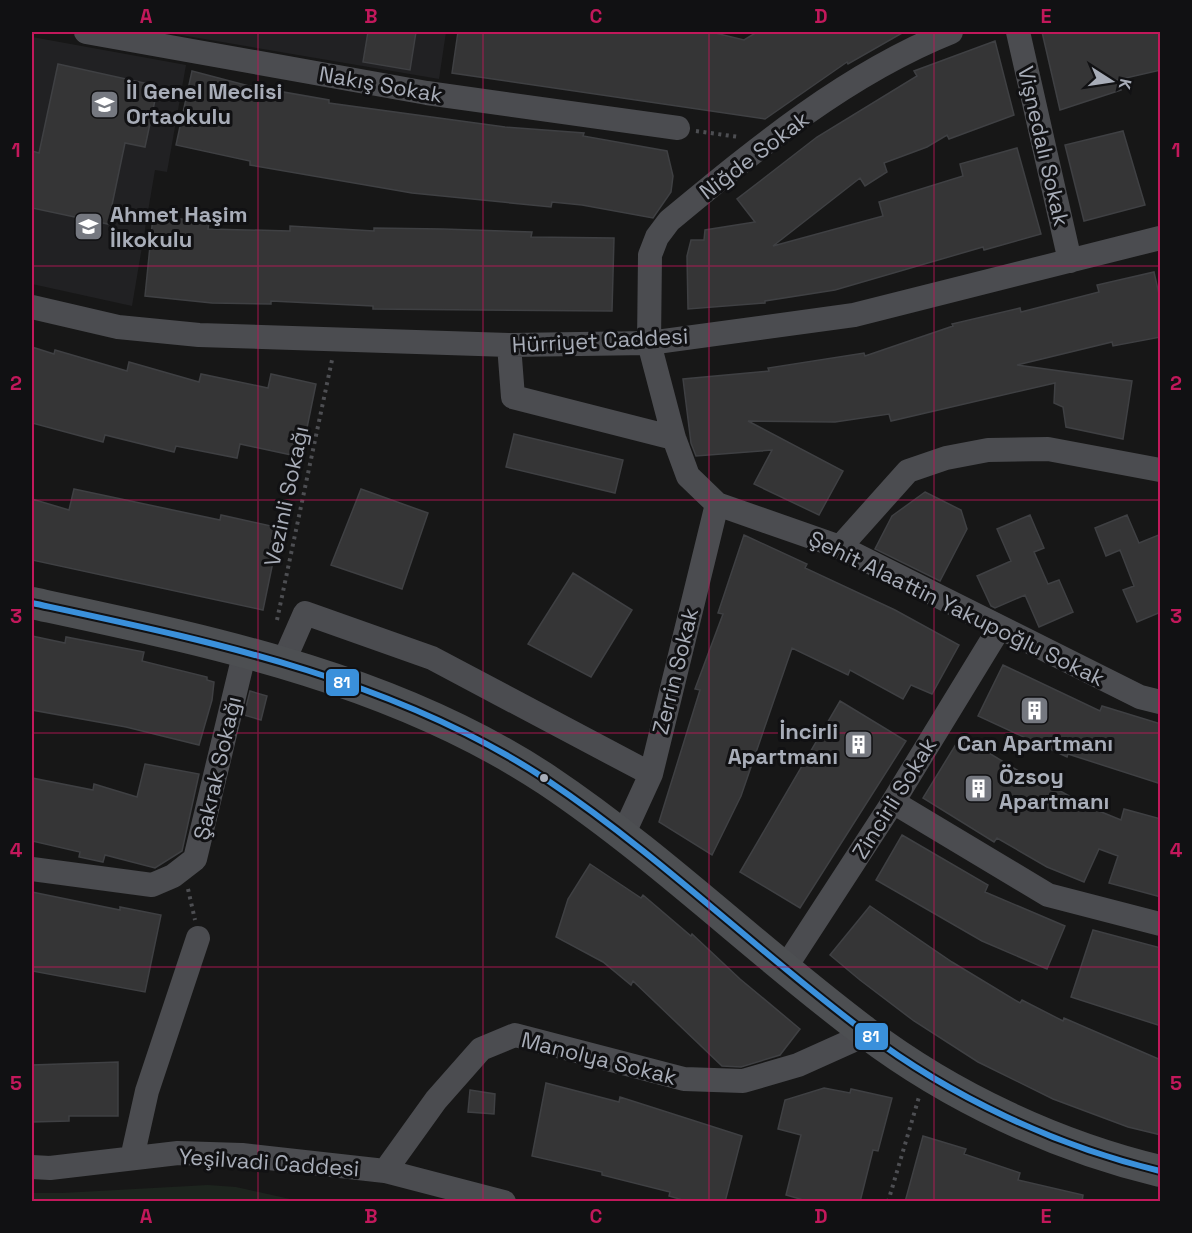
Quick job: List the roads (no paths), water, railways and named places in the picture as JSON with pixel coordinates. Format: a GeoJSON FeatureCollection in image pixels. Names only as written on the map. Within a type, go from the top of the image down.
{"type":"FeatureCollection","features":[{"type":"Feature","properties":{"kind":"main road"},"geometry":{"type":"LineString","coordinates":[[32,603],[265,658],[396,702],[456,729],[546,779],[623,835],[867,1034],[926,1073],[1024,1125],[1097,1153],[1161,1171]]}},
{"type":"Feature","properties":{"kind":"street","name":"Nakış Sokak"},"geometry":{"type":"LineString","coordinates":[[86,32],[162,38],[427,93],[678,128]]}},
{"type":"Feature","properties":{"kind":"street","name":"Niğde Sokak"},"geometry":{"type":"LineString","coordinates":[[650,343],[650,255],[657,237],[669,221],[766,141],[906,50],[951,32]]}},
{"type":"Feature","properties":{"kind":"street","name":"Vişnedalı Sokak"},"geometry":{"type":"LineString","coordinates":[[1018,32],[1070,261]]}},
{"type":"Feature","properties":{"kind":"street","name":"Hürriyet Caddesi"},"geometry":{"type":"LineString","coordinates":[[32,307],[118,327],[199,335],[509,345],[650,343],[854,315],[1161,238]]}},
{"type":"Feature","properties":{"kind":"street","name":"Şehit Alaattin Yakupoğlu Sokak"},"geometry":{"type":"LineString","coordinates":[[650,343],[674,438],[688,476],[717,504],[840,547],[1140,697],[1161,702]]}},
{"type":"Feature","properties":{"kind":"street"},"geometry":{"type":"LineString","coordinates":[[509,345],[513,397],[674,438]]}},
{"type":"Feature","properties":{"kind":"street"},"geometry":{"type":"LineString","coordinates":[[840,547],[908,471],[946,458],[988,450],[1048,449],[1161,470]]}},
{"type":"Feature","properties":{"kind":"street","name":"Zerrin Sokak"},"geometry":{"type":"LineString","coordinates":[[623,835],[651,774],[717,504]]}},
{"type":"Feature","properties":{"kind":"street","name":"Şakrak Sokağı"},"geometry":{"type":"LineString","coordinates":[[32,869],[152,885],[179,872],[195,859],[265,658],[305,614],[432,658],[651,774]]}},
{"type":"Feature","properties":{"kind":"street","name":"Zincirli Sokak"},"geometry":{"type":"LineString","coordinates":[[785,968],[893,802],[1000,627]]}},
{"type":"Feature","properties":{"kind":"street"},"geometry":{"type":"LineString","coordinates":[[893,802],[1048,895],[1161,924]]}},
{"type":"Feature","properties":{"kind":"street"},"geometry":{"type":"LineString","coordinates":[[132,1158],[147,1091],[198,938]]}},
{"type":"Feature","properties":{"kind":"street","name":"Manolya Sokak"},"geometry":{"type":"LineString","coordinates":[[385,1171],[436,1100],[481,1049],[515,1035],[684,1079],[743,1081],[798,1065],[867,1034]]}},
{"type":"Feature","properties":{"kind":"street","name":"Yeşilvadi Caddesi"},"geometry":{"type":"LineString","coordinates":[[32,1167],[50,1168],[178,1153],[242,1155],[385,1171],[504,1202]]}},
{"type":"Feature","properties":{"kind":"place","name":"İl Genel Meclisi Ortaokulu"},"geometry":{"type":"Point","coordinates":[105,104]}},
{"type":"Feature","properties":{"kind":"place","name":"Ahmet Haşim İlkokulu"},"geometry":{"type":"Point","coordinates":[89,227]}},
{"type":"Feature","properties":{"kind":"place","name":"Can Apartmanı"},"geometry":{"type":"Point","coordinates":[1035,711]}},
{"type":"Feature","properties":{"kind":"place","name":"İncirli Apartmanı"},"geometry":{"type":"Point","coordinates":[859,744]}},
{"type":"Feature","properties":{"kind":"place","name":"Özsoy Apartmanı"},"geometry":{"type":"Point","coordinates":[978,789]}}]}
